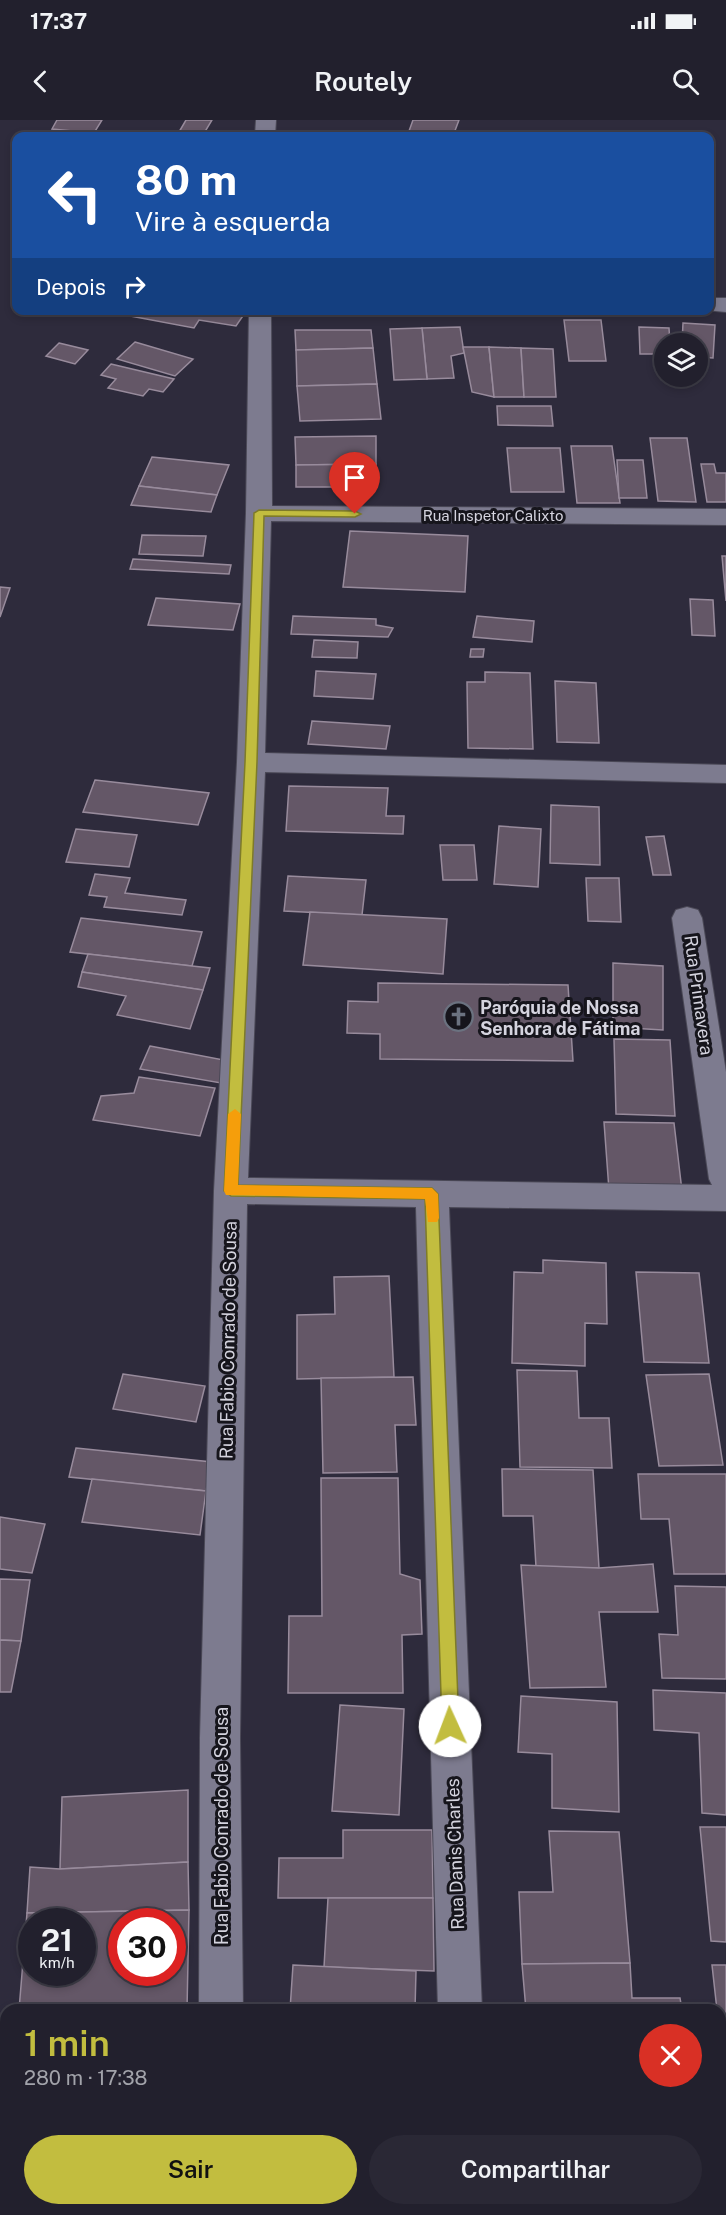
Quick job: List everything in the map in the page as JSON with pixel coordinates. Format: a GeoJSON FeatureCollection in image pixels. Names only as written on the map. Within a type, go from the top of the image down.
{"type":"FeatureCollection","features":[{"type":"Feature","properties":{"kind":"street","name":"Rua Fabio Conrado de Sousa"},"geometry":{"type":"LineString","coordinates":[[221,2004],[220,1738],[231,1191],[251,762],[259,513],[260,315]]}},
{"type":"Feature","properties":{"kind":"street","name":"Rua Inspetor Calixto"},"geometry":{"type":"LineString","coordinates":[[259,513],[726,517]]}},
{"type":"Feature","properties":{"kind":"street"},"geometry":{"type":"LineString","coordinates":[[251,762],[726,774]]}},
{"type":"Feature","properties":{"kind":"street","name":"Rua Primavera"},"geometry":{"type":"LineString","coordinates":[[687,918],[726,1179]]}},
{"type":"Feature","properties":{"kind":"street"},"geometry":{"type":"LineString","coordinates":[[231,1191],[726,1198]]}},
{"type":"Feature","properties":{"kind":"street","name":"Rua Danis Charles"},"geometry":{"type":"LineString","coordinates":[[432,1194],[460,2004]]}},
{"type":"Feature","properties":{"kind":"building"},"geometry":{"type":"Polygon","coordinates":[[[57,120],[102,120],[95,132],[52,129],[57,120]]]}},
{"type":"Feature","properties":{"kind":"building"},"geometry":{"type":"Polygon","coordinates":[[[186,120],[212,120],[205,132],[179,132],[186,120]]]}},
{"type":"Feature","properties":{"kind":"building"},"geometry":{"type":"Polygon","coordinates":[[[413,120],[459,120],[454,132],[409,131],[413,120]]]}},
{"type":"Feature","properties":{"kind":"building"},"geometry":{"type":"Polygon","coordinates":[[[125,315],[244,315],[236,326],[199,320],[194,328],[125,315]]]}},
{"type":"Feature","properties":{"kind":"building"},"geometry":{"type":"Polygon","coordinates":[[[564,320],[601,320],[606,361],[569,361],[564,320]]]}},
{"type":"Feature","properties":{"kind":"building"},"geometry":{"type":"Polygon","coordinates":[[[683,323],[715,325],[713,358],[708,358],[708,333],[683,333],[683,323]]]}},
{"type":"Feature","properties":{"kind":"building"},"geometry":{"type":"Polygon","coordinates":[[[460,327],[464,353],[451,356],[454,378],[427,379],[422,328],[460,327]]]}},
{"type":"Feature","properties":{"kind":"building"},"geometry":{"type":"Polygon","coordinates":[[[639,327],[669,328],[669,333],[654,333],[654,354],[640,354],[639,327]]]}},
{"type":"Feature","properties":{"kind":"building"},"geometry":{"type":"Polygon","coordinates":[[[422,328],[427,379],[394,380],[390,329],[422,328]]]}},
{"type":"Feature","properties":{"kind":"building"},"geometry":{"type":"Polygon","coordinates":[[[295,330],[371,330],[373,348],[296,350],[295,330]]]}},
{"type":"Feature","properties":{"kind":"building"},"geometry":{"type":"Polygon","coordinates":[[[135,342],[193,359],[175,376],[117,359],[135,342]]]}},
{"type":"Feature","properties":{"kind":"building"},"geometry":{"type":"Polygon","coordinates":[[[59,343],[88,350],[75,364],[46,356],[59,343]]]}},
{"type":"Feature","properties":{"kind":"building"},"geometry":{"type":"Polygon","coordinates":[[[463,347],[489,347],[494,397],[472,392],[463,347]]]}},
{"type":"Feature","properties":{"kind":"building"},"geometry":{"type":"Polygon","coordinates":[[[489,347],[521,348],[524,397],[494,397],[489,347]]]}},
{"type":"Feature","properties":{"kind":"building"},"geometry":{"type":"Polygon","coordinates":[[[373,348],[377,384],[297,386],[296,350],[373,348]]]}},
{"type":"Feature","properties":{"kind":"building"},"geometry":{"type":"Polygon","coordinates":[[[521,348],[553,349],[556,397],[524,397],[521,348]]]}},
{"type":"Feature","properties":{"kind":"building"},"geometry":{"type":"Polygon","coordinates":[[[111,364],[174,379],[163,392],[149,389],[143,396],[108,388],[116,379],[101,375],[111,364]]]}},
{"type":"Feature","properties":{"kind":"building"},"geometry":{"type":"Polygon","coordinates":[[[377,384],[381,419],[300,421],[297,386],[377,384]]]}},
{"type":"Feature","properties":{"kind":"building"},"geometry":{"type":"Polygon","coordinates":[[[497,406],[551,406],[553,426],[498,425],[497,406]]]}},
{"type":"Feature","properties":{"kind":"building"},"geometry":{"type":"Polygon","coordinates":[[[376,436],[376,464],[296,465],[295,437],[376,436]]]}},
{"type":"Feature","properties":{"kind":"building"},"geometry":{"type":"Polygon","coordinates":[[[650,438],[687,438],[696,502],[658,501],[650,438]]]}},
{"type":"Feature","properties":{"kind":"building"},"geometry":{"type":"Polygon","coordinates":[[[571,446],[612,446],[620,503],[577,503],[571,446]]]}},
{"type":"Feature","properties":{"kind":"building"},"geometry":{"type":"Polygon","coordinates":[[[507,448],[560,448],[564,492],[511,492],[507,448]]]}},
{"type":"Feature","properties":{"kind":"building"},"geometry":{"type":"Polygon","coordinates":[[[152,457],[229,465],[217,495],[139,486],[152,457]]]}},
{"type":"Feature","properties":{"kind":"building"},"geometry":{"type":"Polygon","coordinates":[[[617,460],[643,460],[647,498],[619,498],[617,460]]]}},
{"type":"Feature","properties":{"kind":"building"},"geometry":{"type":"Polygon","coordinates":[[[376,464],[376,487],[296,487],[296,465],[376,464]]]}},
{"type":"Feature","properties":{"kind":"building"},"geometry":{"type":"Polygon","coordinates":[[[701,464],[714,464],[716,473],[726,473],[726,502],[707,502],[701,464]]]}},
{"type":"Feature","properties":{"kind":"building"},"geometry":{"type":"Polygon","coordinates":[[[139,486],[217,495],[211,512],[131,505],[139,486]]]}},
{"type":"Feature","properties":{"kind":"building"},"geometry":{"type":"Polygon","coordinates":[[[350,531],[468,536],[465,592],[343,587],[350,531]]]}},
{"type":"Feature","properties":{"kind":"building"},"geometry":{"type":"Polygon","coordinates":[[[142,535],[206,536],[203,556],[139,554],[142,535]]]}},
{"type":"Feature","properties":{"kind":"building"},"geometry":{"type":"Polygon","coordinates":[[[722,556],[726,556],[726,601],[722,556]]]}},
{"type":"Feature","properties":{"kind":"building"},"geometry":{"type":"Polygon","coordinates":[[[133,559],[231,565],[229,574],[130,569],[133,559]]]}},
{"type":"Feature","properties":{"kind":"building"},"geometry":{"type":"Polygon","coordinates":[[[0,587],[10,588],[0,617],[0,587]]]}},
{"type":"Feature","properties":{"kind":"building"},"geometry":{"type":"Polygon","coordinates":[[[156,598],[240,604],[233,630],[148,625],[156,598]]]}},
{"type":"Feature","properties":{"kind":"building"},"geometry":{"type":"Polygon","coordinates":[[[690,599],[713,600],[715,636],[692,635],[690,599]]]}},
{"type":"Feature","properties":{"kind":"building"},"geometry":{"type":"Polygon","coordinates":[[[293,616],[376,619],[376,625],[393,628],[388,637],[291,634],[293,616]]]}},
{"type":"Feature","properties":{"kind":"building"},"geometry":{"type":"Polygon","coordinates":[[[477,616],[534,621],[532,642],[473,637],[477,616]]]}},
{"type":"Feature","properties":{"kind":"building"},"geometry":{"type":"Polygon","coordinates":[[[314,640],[358,642],[357,658],[312,657],[314,640]]]}},
{"type":"Feature","properties":{"kind":"building"},"geometry":{"type":"Polygon","coordinates":[[[471,649],[484,649],[483,657],[470,657],[471,649]]]}},
{"type":"Feature","properties":{"kind":"building"},"geometry":{"type":"Polygon","coordinates":[[[316,671],[376,674],[373,699],[314,696],[316,671]]]}},
{"type":"Feature","properties":{"kind":"building"},"geometry":{"type":"Polygon","coordinates":[[[485,672],[530,673],[533,749],[468,748],[467,682],[485,682],[485,672]]]}},
{"type":"Feature","properties":{"kind":"building"},"geometry":{"type":"Polygon","coordinates":[[[555,681],[596,683],[599,743],[557,742],[555,681]]]}},
{"type":"Feature","properties":{"kind":"building"},"geometry":{"type":"Polygon","coordinates":[[[312,721],[390,726],[386,749],[308,744],[312,721]]]}},
{"type":"Feature","properties":{"kind":"building"},"geometry":{"type":"Polygon","coordinates":[[[95,780],[209,793],[198,825],[83,812],[95,780]]]}},
{"type":"Feature","properties":{"kind":"building"},"geometry":{"type":"Polygon","coordinates":[[[289,786],[388,788],[386,816],[404,816],[403,834],[286,831],[289,786]]]}},
{"type":"Feature","properties":{"kind":"building"},"geometry":{"type":"Polygon","coordinates":[[[551,805],[599,807],[600,865],[550,863],[551,805]]]}},
{"type":"Feature","properties":{"kind":"building"},"geometry":{"type":"Polygon","coordinates":[[[499,826],[541,829],[538,887],[494,884],[499,826]]]}},
{"type":"Feature","properties":{"kind":"building"},"geometry":{"type":"Polygon","coordinates":[[[76,829],[137,835],[129,867],[66,862],[76,829]]]}},
{"type":"Feature","properties":{"kind":"building"},"geometry":{"type":"Polygon","coordinates":[[[664,836],[671,875],[653,875],[646,837],[664,836]]]}},
{"type":"Feature","properties":{"kind":"building"},"geometry":{"type":"Polygon","coordinates":[[[440,845],[474,845],[477,880],[443,880],[440,845]]]}},
{"type":"Feature","properties":{"kind":"building"},"geometry":{"type":"Polygon","coordinates":[[[95,874],[130,878],[125,893],[186,900],[182,915],[104,907],[107,897],[89,895],[95,874]]]}},
{"type":"Feature","properties":{"kind":"building"},"geometry":{"type":"Polygon","coordinates":[[[288,876],[366,880],[362,915],[284,911],[288,876]]]}},
{"type":"Feature","properties":{"kind":"building"},"geometry":{"type":"Polygon","coordinates":[[[586,878],[619,878],[621,922],[588,921],[586,878]]]}},
{"type":"Feature","properties":{"kind":"building"},"geometry":{"type":"Polygon","coordinates":[[[310,912],[447,919],[443,974],[303,965],[310,912]]]}},
{"type":"Feature","properties":{"kind":"building"},"geometry":{"type":"Polygon","coordinates":[[[81,918],[202,932],[192,966],[70,952],[81,918]]]}},
{"type":"Feature","properties":{"kind":"building"},"geometry":{"type":"Polygon","coordinates":[[[88,954],[210,968],[203,990],[82,972],[88,954]]]}},
{"type":"Feature","properties":{"kind":"building"},"geometry":{"type":"Polygon","coordinates":[[[613,963],[663,966],[663,1030],[613,1027],[613,963]]]}},
{"type":"Feature","properties":{"kind":"building"},"geometry":{"type":"Polygon","coordinates":[[[82,972],[203,990],[190,1029],[117,1015],[126,996],[78,987],[82,972]]]}},
{"type":"Feature","properties":{"kind":"building","name":"Paróquia de Nossa Senhora de Fátima"},"geometry":{"type":"Polygon","coordinates":[[[378,983],[568,985],[573,1061],[380,1059],[380,1034],[347,1033],[348,1001],[378,1002],[378,983]]]}},
{"type":"Feature","properties":{"kind":"building"},"geometry":{"type":"Polygon","coordinates":[[[614,1039],[670,1040],[675,1116],[616,1114],[614,1039]]]}},
{"type":"Feature","properties":{"kind":"building"},"geometry":{"type":"Polygon","coordinates":[[[150,1046],[229,1061],[221,1083],[140,1069],[150,1046]]]}},
{"type":"Feature","properties":{"kind":"building"},"geometry":{"type":"Polygon","coordinates":[[[139,1077],[215,1088],[200,1136],[93,1120],[101,1096],[134,1093],[139,1077]]]}},
{"type":"Feature","properties":{"kind":"building"},"geometry":{"type":"Polygon","coordinates":[[[604,1122],[674,1123],[682,1191],[609,1190],[604,1122]]]}},
{"type":"Feature","properties":{"kind":"building"},"geometry":{"type":"Polygon","coordinates":[[[543,1260],[606,1263],[607,1324],[585,1323],[585,1366],[512,1363],[514,1272],[543,1273],[543,1260]]]}},
{"type":"Feature","properties":{"kind":"building"},"geometry":{"type":"Polygon","coordinates":[[[636,1272],[699,1273],[709,1363],[644,1362],[636,1272]]]}},
{"type":"Feature","properties":{"kind":"building"},"geometry":{"type":"Polygon","coordinates":[[[389,1276],[394,1377],[297,1379],[297,1315],[335,1314],[334,1277],[389,1276]]]}},
{"type":"Feature","properties":{"kind":"building"},"geometry":{"type":"Polygon","coordinates":[[[517,1370],[577,1371],[579,1418],[609,1418],[612,1468],[520,1467],[517,1370]]]}},
{"type":"Feature","properties":{"kind":"building"},"geometry":{"type":"Polygon","coordinates":[[[123,1374],[205,1386],[196,1422],[113,1409],[123,1374]]]}},
{"type":"Feature","properties":{"kind":"building"},"geometry":{"type":"Polygon","coordinates":[[[709,1374],[723,1465],[659,1466],[646,1375],[709,1374]]]}},
{"type":"Feature","properties":{"kind":"building"},"geometry":{"type":"Polygon","coordinates":[[[413,1377],[416,1425],[395,1425],[397,1472],[323,1473],[321,1378],[413,1377]]]}},
{"type":"Feature","properties":{"kind":"building"},"geometry":{"type":"Polygon","coordinates":[[[76,1448],[212,1462],[206,1491],[69,1477],[76,1448]]]}},
{"type":"Feature","properties":{"kind":"building"},"geometry":{"type":"Polygon","coordinates":[[[502,1469],[593,1470],[599,1568],[536,1567],[533,1516],[503,1516],[502,1469]]]}},
{"type":"Feature","properties":{"kind":"building"},"geometry":{"type":"Polygon","coordinates":[[[638,1474],[726,1474],[726,1574],[674,1574],[669,1519],[641,1519],[638,1474]]]}},
{"type":"Feature","properties":{"kind":"building"},"geometry":{"type":"Polygon","coordinates":[[[321,1478],[398,1478],[400,1574],[420,1580],[422,1634],[402,1635],[403,1693],[288,1693],[289,1616],[322,1616],[321,1478]]]}},
{"type":"Feature","properties":{"kind":"building"},"geometry":{"type":"Polygon","coordinates":[[[92,1479],[206,1491],[200,1535],[82,1522],[92,1479]]]}},
{"type":"Feature","properties":{"kind":"building"},"geometry":{"type":"Polygon","coordinates":[[[0,1517],[45,1524],[32,1573],[0,1569],[0,1517]]]}},
{"type":"Feature","properties":{"kind":"building"},"geometry":{"type":"Polygon","coordinates":[[[653,1564],[658,1612],[599,1612],[606,1687],[530,1688],[521,1565],[599,1568],[653,1564]]]}},
{"type":"Feature","properties":{"kind":"building"},"geometry":{"type":"Polygon","coordinates":[[[0,1579],[30,1580],[21,1641],[0,1640],[0,1579]]]}},
{"type":"Feature","properties":{"kind":"building"},"geometry":{"type":"Polygon","coordinates":[[[675,1586],[726,1587],[726,1679],[662,1678],[659,1634],[678,1635],[675,1586]]]}},
{"type":"Feature","properties":{"kind":"building"},"geometry":{"type":"Polygon","coordinates":[[[0,1640],[21,1641],[11,1692],[0,1692],[0,1640]]]}},
{"type":"Feature","properties":{"kind":"building"},"geometry":{"type":"Polygon","coordinates":[[[653,1690],[726,1693],[726,1815],[702,1813],[699,1733],[654,1730],[653,1690]]]}},
{"type":"Feature","properties":{"kind":"building"},"geometry":{"type":"Polygon","coordinates":[[[521,1696],[617,1702],[619,1812],[552,1808],[552,1754],[518,1752],[521,1696]]]}},
{"type":"Feature","properties":{"kind":"building"},"geometry":{"type":"Polygon","coordinates":[[[340,1705],[404,1709],[399,1815],[332,1811],[340,1705]]]}},
{"type":"Feature","properties":{"kind":"building"},"geometry":{"type":"Polygon","coordinates":[[[188,1790],[188,1862],[60,1869],[62,1797],[188,1790]]]}},
{"type":"Feature","properties":{"kind":"building"},"geometry":{"type":"Polygon","coordinates":[[[700,1827],[726,1827],[726,1942],[711,1941],[700,1827]]]}},
{"type":"Feature","properties":{"kind":"building"},"geometry":{"type":"Polygon","coordinates":[[[343,1830],[432,1830],[433,1898],[278,1898],[279,1858],[343,1858],[343,1830]]]}},
{"type":"Feature","properties":{"kind":"building"},"geometry":{"type":"Polygon","coordinates":[[[549,1831],[619,1832],[630,1963],[522,1964],[519,1892],[553,1892],[549,1831]]]}},
{"type":"Feature","properties":{"kind":"building"},"geometry":{"type":"Polygon","coordinates":[[[188,1862],[189,1910],[186,1908],[108,1908],[108,1912],[96,1912],[96,1908],[27,1908],[30,1867],[60,1869],[188,1862]]]}},
{"type":"Feature","properties":{"kind":"building"},"geometry":{"type":"Polygon","coordinates":[[[328,1898],[433,1898],[434,1971],[324,1967],[328,1898]]]}},
{"type":"Feature","properties":{"kind":"building"},"geometry":{"type":"Polygon","coordinates":[[[186,1910],[189,1910],[187,2004],[19,2004],[21,1986],[96,1986],[96,1912],[108,1912],[108,1986],[186,1986],[186,1910]]]}},
{"type":"Feature","properties":{"kind":"building"},"geometry":{"type":"Polygon","coordinates":[[[630,1963],[632,1998],[680,1998],[681,2004],[525,2004],[522,1964],[630,1963]]]}},
{"type":"Feature","properties":{"kind":"building"},"geometry":{"type":"Polygon","coordinates":[[[293,1965],[416,1971],[415,2004],[290,2004],[293,1965]]]}},
{"type":"Feature","properties":{"kind":"building"},"geometry":{"type":"Polygon","coordinates":[[[712,1965],[726,1965],[726,2004],[716,2004],[712,1965]]]}},
{"type":"Feature","properties":{"kind":"slow traffic"},"geometry":{"type":"LineString","coordinates":[[235,1114],[231,1191],[432,1194],[432,1218]]}},
{"type":"Feature","properties":{"kind":"place","name":"Paróquia de Nossa Senhora de Fátima"},"geometry":{"type":"Point","coordinates":[459,1017]}},
{"type":"Feature","properties":{"kind":"route"},"geometry":{"type":"LineString","coordinates":[[355,514],[259,513],[251,762],[231,1191],[432,1194],[450,1726]]}}]}
